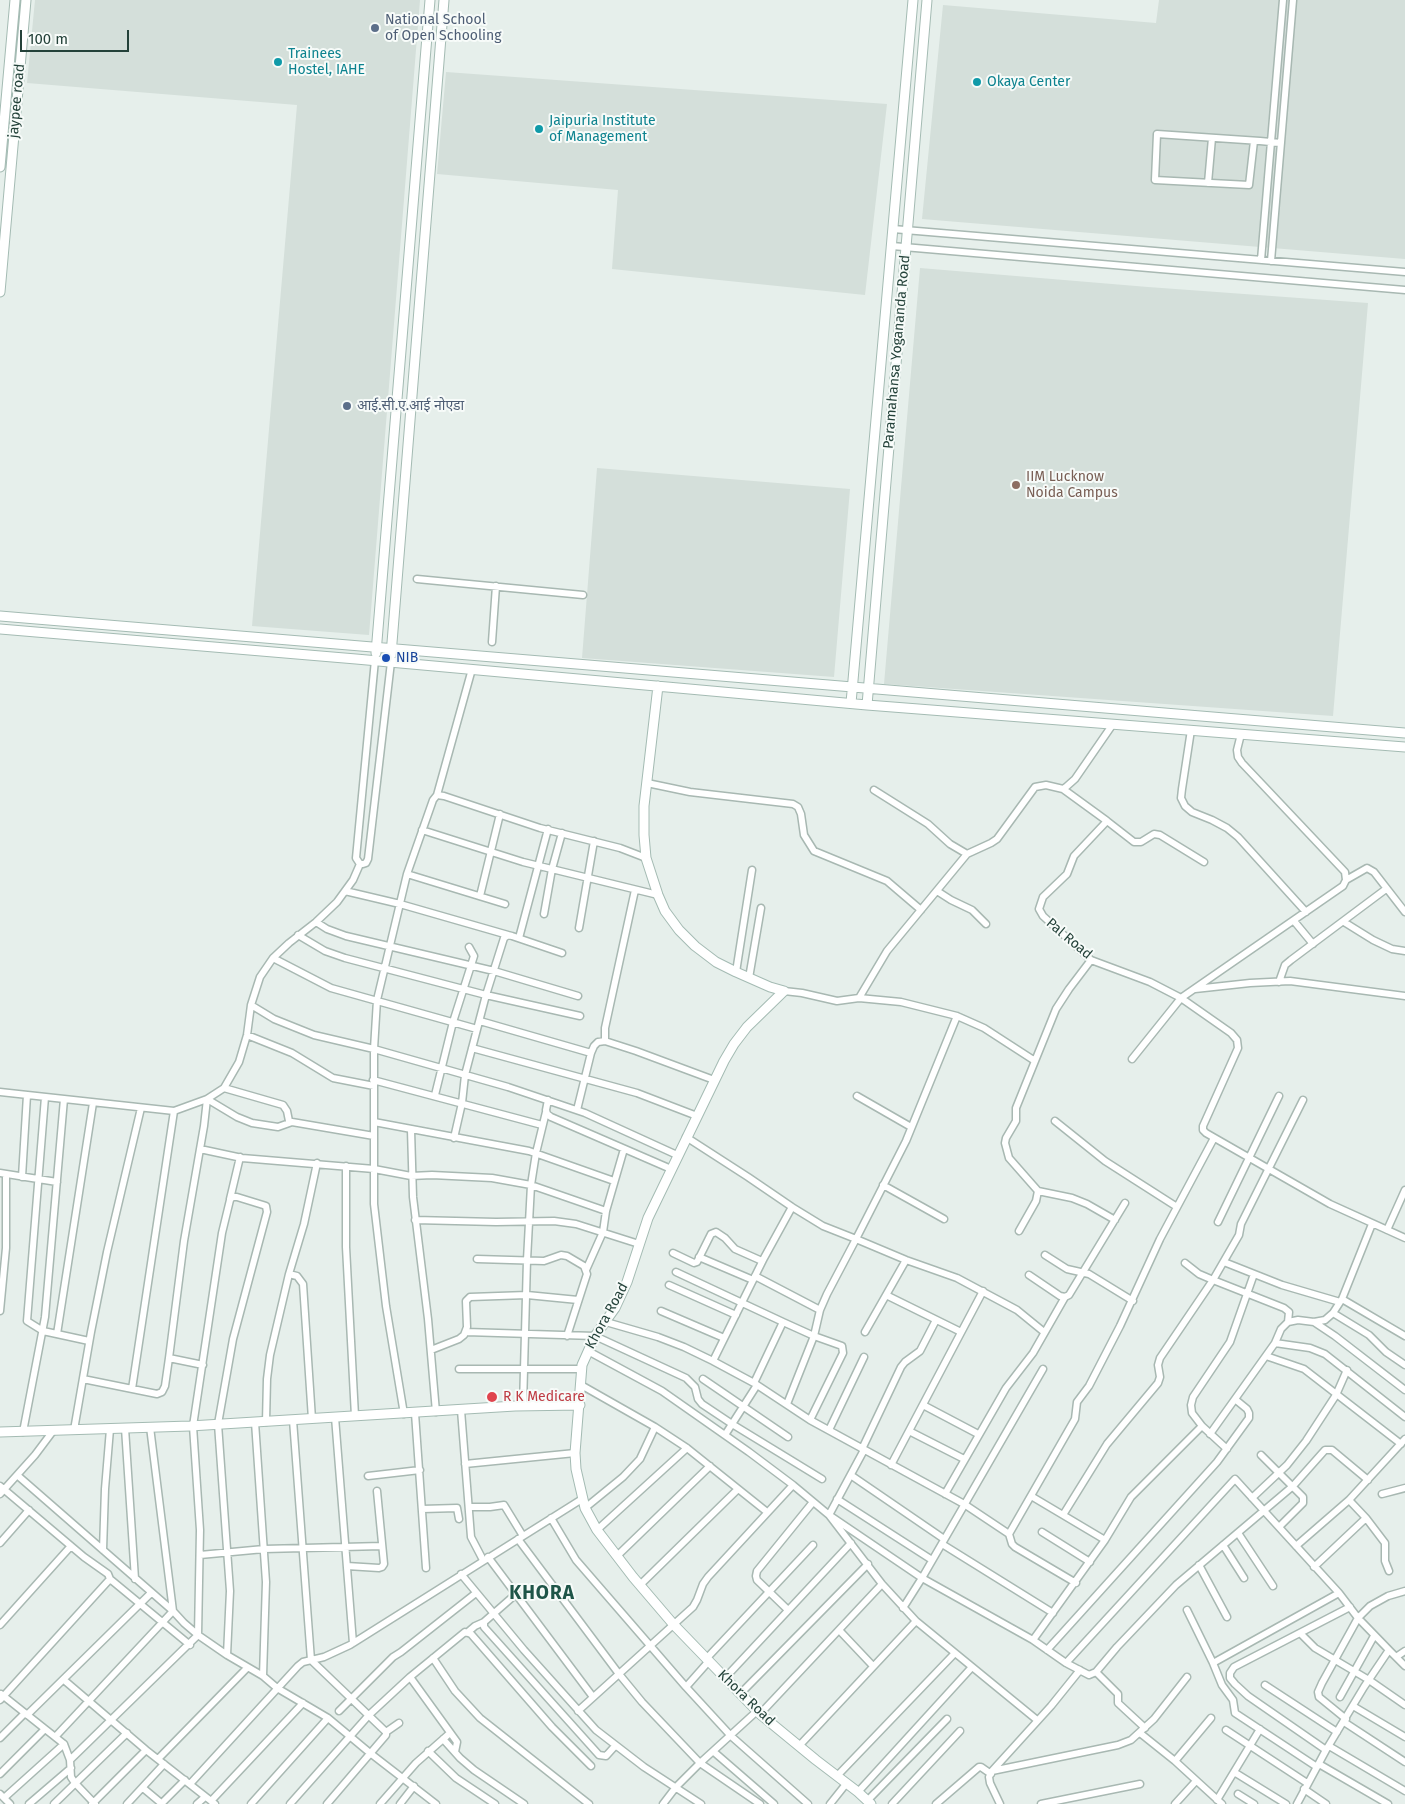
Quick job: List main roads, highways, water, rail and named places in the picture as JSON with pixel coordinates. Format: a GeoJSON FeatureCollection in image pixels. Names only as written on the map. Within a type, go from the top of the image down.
{"type":"FeatureCollection","features":[{"type":"Feature","properties":{"kind":"place","name":"National School of Open Schooling"},"geometry":{"type":"Point","coordinates":[375,28]}},
{"type":"Feature","properties":{"kind":"place","name":"Trainees Hostel, IAHE"},"geometry":{"type":"Point","coordinates":[278,62]}},
{"type":"Feature","properties":{"kind":"place","name":"Okaya Center"},"geometry":{"type":"Point","coordinates":[977,82]}},
{"type":"Feature","properties":{"kind":"place","name":"Jaipuria Institute of Management"},"geometry":{"type":"Point","coordinates":[539,129]}},
{"type":"Feature","properties":{"kind":"place","name":"आई.सी.ए.आई नोएडा"},"geometry":{"type":"Point","coordinates":[347,406]}},
{"type":"Feature","properties":{"kind":"place","name":"IIM Lucknow Noida Campus"},"geometry":{"type":"Point","coordinates":[1016,485]}},
{"type":"Feature","properties":{"kind":"place","name":"NIB"},"geometry":{"type":"Point","coordinates":[386,658]}},
{"type":"Feature","properties":{"kind":"place","name":"R K Medicare"},"geometry":{"type":"Point","coordinates":[492,1397]}},
{"type":"Feature","properties":{"kind":"district","name":"KHORA"},"geometry":{"type":"Point","coordinates":[542,1594]}}]}
